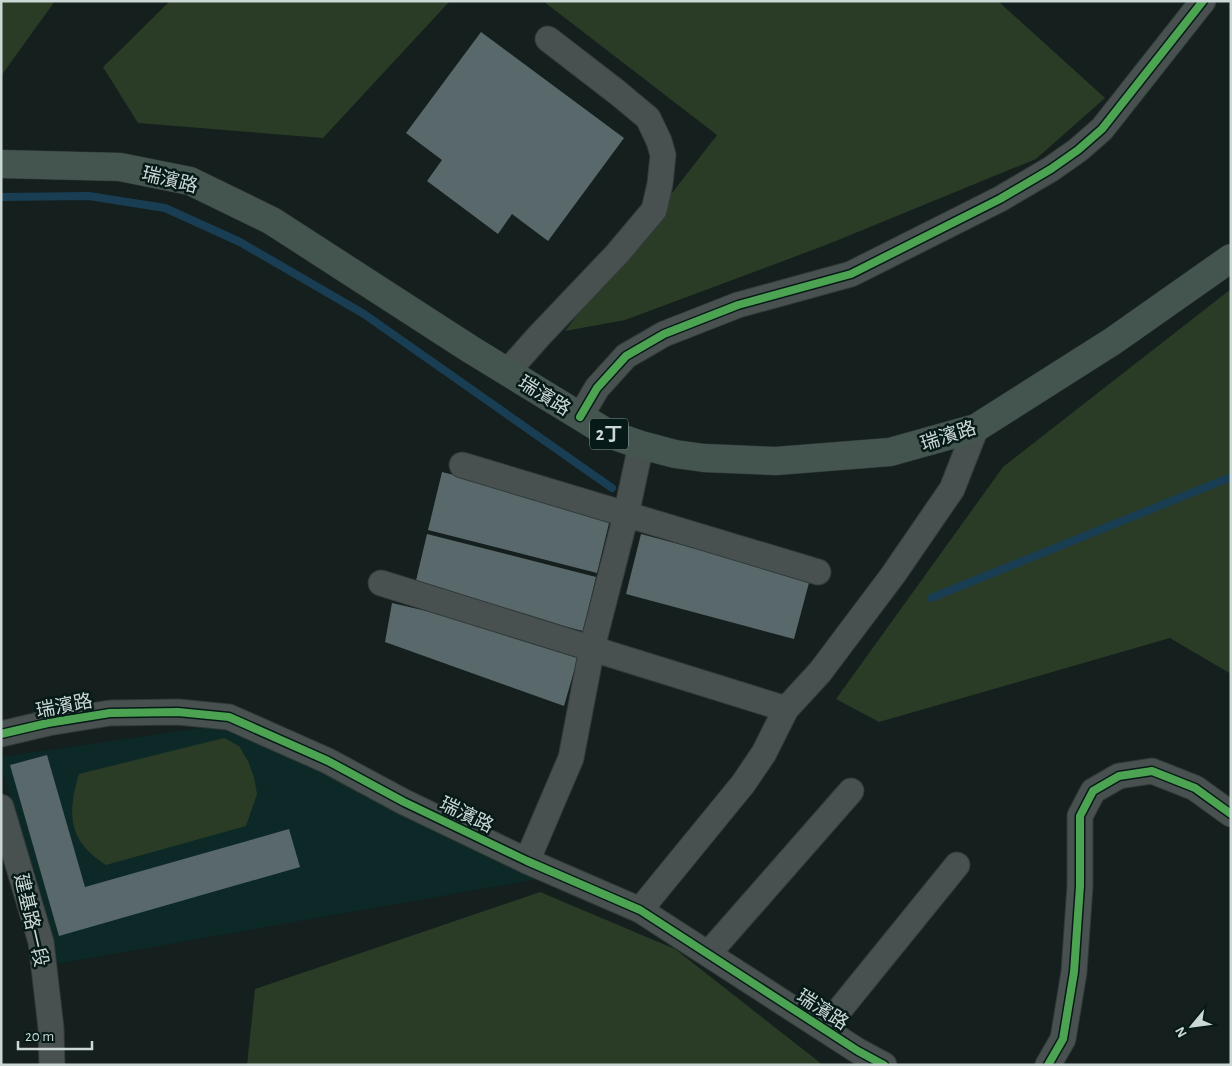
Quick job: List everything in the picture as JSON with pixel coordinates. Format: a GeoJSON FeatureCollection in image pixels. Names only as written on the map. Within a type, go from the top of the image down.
{"type":"FeatureCollection","features":[{"type":"Feature","properties":{"kind":"main road","name":"瑞濱路"},"geometry":{"type":"LineString","coordinates":[[1,164],[120,167],[190,180],[272,221],[507,372],[609,434],[641,446],[704,458],[776,461],[890,452],[976,428],[1113,341],[1231,258]]}},
{"type":"Feature","properties":{"kind":"street"},"geometry":{"type":"LineString","coordinates":[[580,417],[597,388],[626,356],[664,334],[738,305],[850,274],[1000,199],[1051,169],[1078,150],[1102,129],[1203,1]]}},
{"type":"Feature","properties":{"kind":"street"},"geometry":{"type":"LineString","coordinates":[[507,372],[617,254],[654,210],[660,184],[662,156],[659,141],[648,118],[548,39]]}},
{"type":"Feature","properties":{"kind":"street"},"geometry":{"type":"LineString","coordinates":[[640,910],[743,784],[764,753],[786,709],[820,672],[893,575],[952,489],[976,428]]}},
{"type":"Feature","properties":{"kind":"street"},"geometry":{"type":"LineString","coordinates":[[526,861],[571,758],[592,648],[626,515],[641,446]]}},
{"type":"Feature","properties":{"kind":"street"},"geometry":{"type":"LineString","coordinates":[[462,465],[818,572]]}},
{"type":"Feature","properties":{"kind":"street"},"geometry":{"type":"LineString","coordinates":[[381,584],[786,709]]}},
{"type":"Feature","properties":{"kind":"street","name":"瑞濱路"},"geometry":{"type":"LineString","coordinates":[[1,734],[48,723],[110,713],[178,712],[229,717],[328,761],[404,802],[526,861],[640,910],[858,1051],[884,1065]]}},
{"type":"Feature","properties":{"kind":"street"},"geometry":{"type":"LineString","coordinates":[[1048,1065],[1063,1038],[1074,972],[1080,886],[1080,816],[1093,791],[1119,776],[1152,771],[1195,788],[1231,814]]}},
{"type":"Feature","properties":{"kind":"street"},"geometry":{"type":"LineString","coordinates":[[708,954],[851,791]]}},
{"type":"Feature","properties":{"kind":"street","name":"建基路一段"},"geometry":{"type":"LineString","coordinates":[[1,807],[41,942],[51,1028],[52,1065]]}},
{"type":"Feature","properties":{"kind":"street"},"geometry":{"type":"LineString","coordinates":[[824,1029],[958,865]]}},
{"type":"Feature","properties":{"kind":"shaded area"},"geometry":{"type":"Polygon","coordinates":[[[221,725],[544,878],[56,964],[1,765],[1,757],[221,725]]]}},
{"type":"Feature","properties":{"kind":"green space"},"geometry":{"type":"Polygon","coordinates":[[[1,1],[55,1],[1,76],[1,1]]]}},
{"type":"Feature","properties":{"kind":"green space"},"geometry":{"type":"Polygon","coordinates":[[[170,1],[450,1],[323,138],[138,123],[103,67],[170,1]]]}},
{"type":"Feature","properties":{"kind":"green space"},"geometry":{"type":"Polygon","coordinates":[[[543,1],[998,1],[1105,98],[1036,159],[826,245],[625,320],[565,331],[717,135],[543,1]]]}},
{"type":"Feature","properties":{"kind":"green space"},"geometry":{"type":"Polygon","coordinates":[[[1231,289],[1231,674],[1170,638],[879,722],[836,699],[1003,467],[1231,289]]]}},
{"type":"Feature","properties":{"kind":"green space"},"geometry":{"type":"Polygon","coordinates":[[[224,738],[239,746],[248,761],[254,777],[257,794],[246,826],[106,865],[93,856],[84,846],[74,826],[72,814],[75,788],[79,774],[224,738]]]}},
{"type":"Feature","properties":{"kind":"green space"},"geometry":{"type":"Polygon","coordinates":[[[540,892],[675,949],[823,1065],[247,1065],[255,989],[540,892]]]}},
{"type":"Feature","properties":{"kind":"building"},"geometry":{"type":"Polygon","coordinates":[[[481,32],[624,138],[548,241],[512,214],[498,234],[427,181],[442,160],[406,133],[481,32]]]}},
{"type":"Feature","properties":{"kind":"building"},"geometry":{"type":"Polygon","coordinates":[[[442,472],[611,515],[597,573],[428,530],[442,472]]]}},
{"type":"Feature","properties":{"kind":"building"},"geometry":{"type":"Polygon","coordinates":[[[427,534],[596,577],[583,631],[414,589],[427,534]]]}},
{"type":"Feature","properties":{"kind":"building"},"geometry":{"type":"Polygon","coordinates":[[[641,534],[810,579],[794,639],[626,594],[641,534]]]}},
{"type":"Feature","properties":{"kind":"building"},"geometry":{"type":"Polygon","coordinates":[[[392,603],[581,647],[564,706],[385,642],[392,603]]]}},
{"type":"Feature","properties":{"kind":"building"},"geometry":{"type":"Polygon","coordinates":[[[47,755],[85,887],[289,829],[300,867],[59,936],[10,765],[47,755]]]}},
{"type":"Feature","properties":{"kind":"waterway"},"geometry":{"type":"LineString","coordinates":[[1,197],[89,196],[165,208],[240,242],[364,314],[612,488]]}},
{"type":"Feature","properties":{"kind":"waterway"},"geometry":{"type":"LineString","coordinates":[[931,598],[1231,477]]}},
{"type":"Feature","properties":{"kind":"cycle path"},"geometry":{"type":"LineString","coordinates":[[580,417],[597,388],[626,356],[664,334],[738,305],[851,274],[1000,199],[1051,169],[1078,150],[1102,129],[1203,1]]}},
{"type":"Feature","properties":{"kind":"cycle path"},"geometry":{"type":"LineString","coordinates":[[1,734],[48,723],[110,713],[178,712],[229,717],[328,761],[404,802],[527,861],[640,910],[858,1051],[884,1065]]}},
{"type":"Feature","properties":{"kind":"cycle path"},"geometry":{"type":"LineString","coordinates":[[1048,1065],[1063,1039],[1074,972],[1080,886],[1080,816],[1093,791],[1119,776],[1152,771],[1195,788],[1231,814]]}}]}
